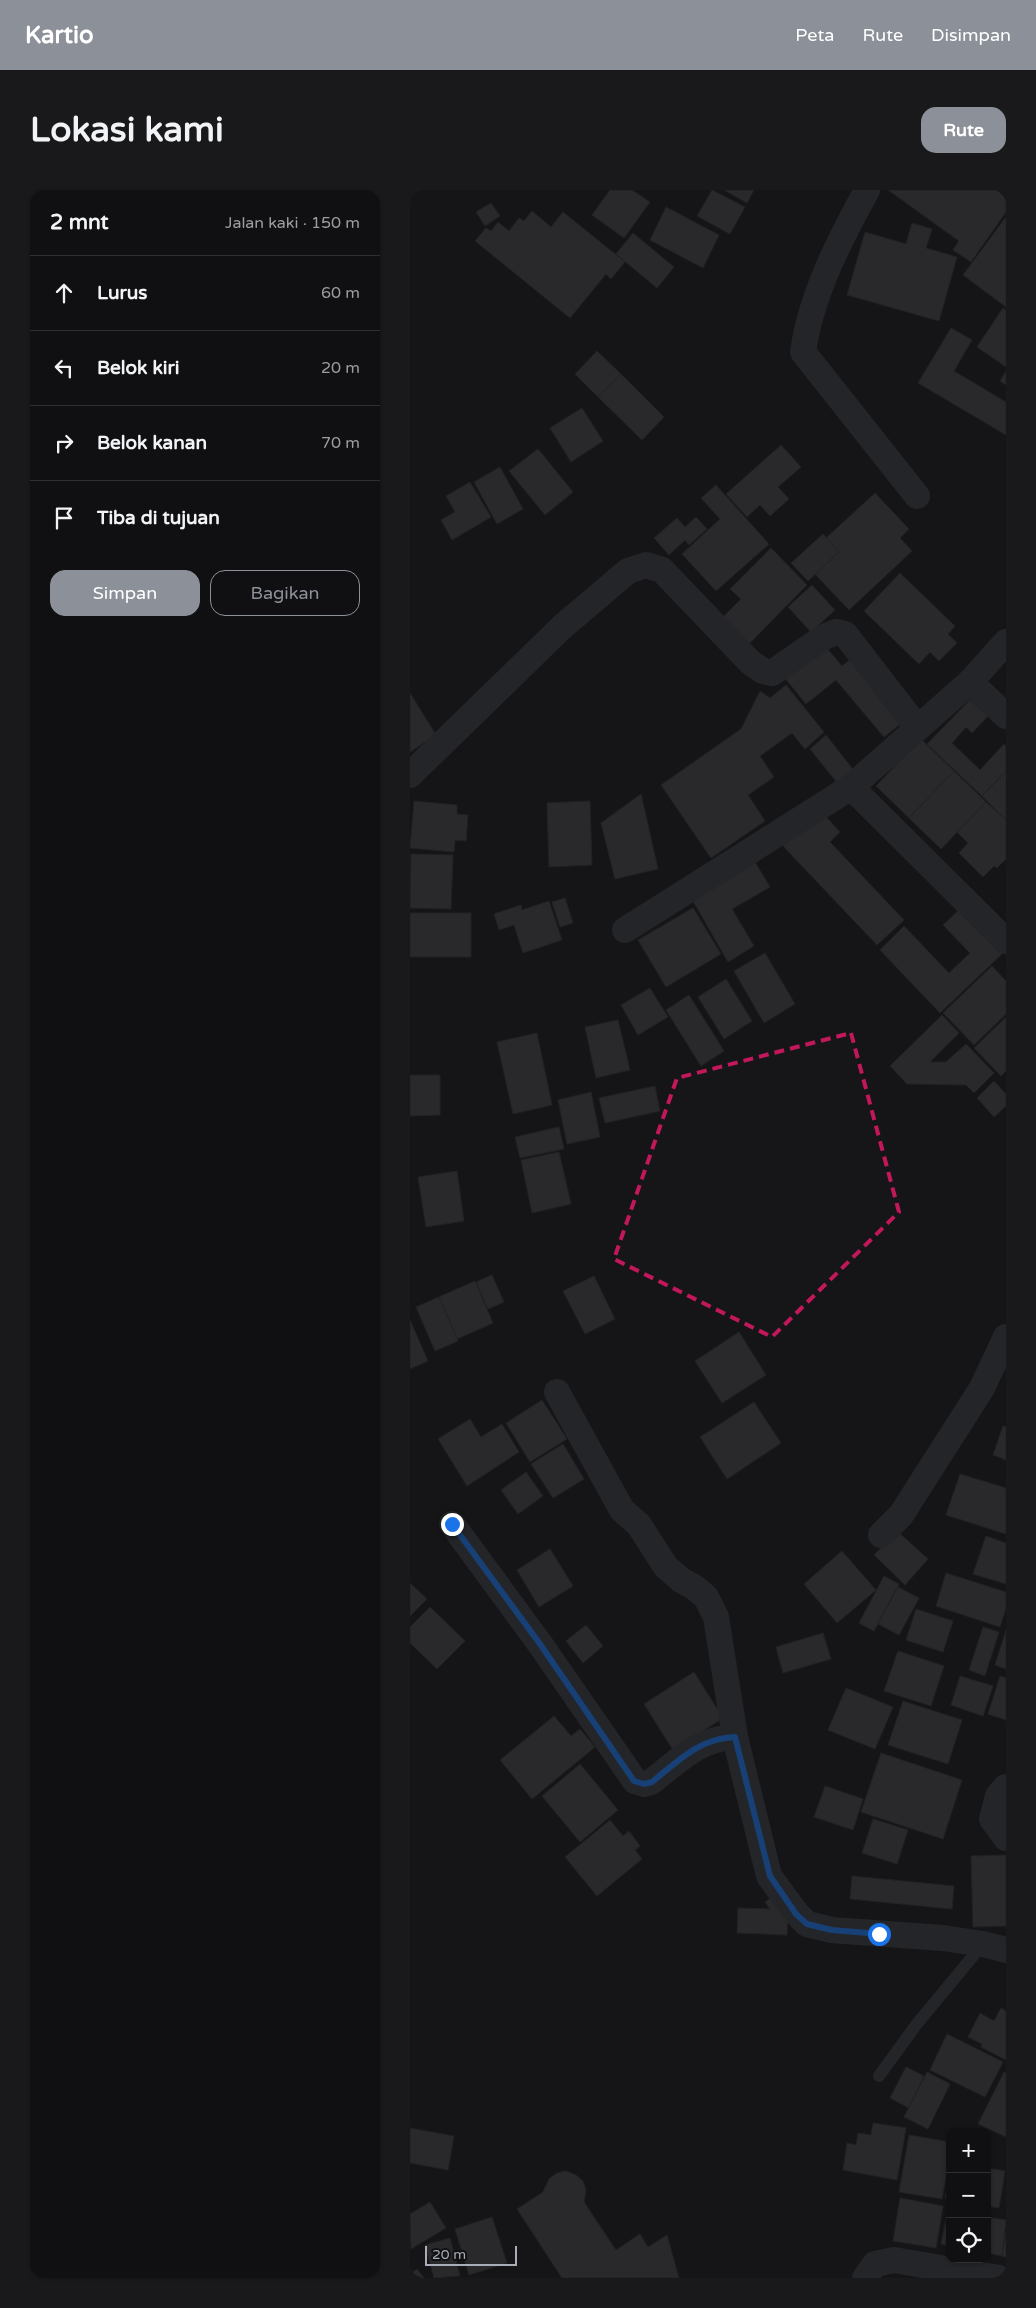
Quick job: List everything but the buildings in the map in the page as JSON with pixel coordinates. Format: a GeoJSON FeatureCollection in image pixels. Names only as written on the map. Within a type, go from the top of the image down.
{"type":"FeatureCollection","features":[{"type":"Feature","properties":{"kind":"street"},"geometry":{"type":"LineString","coordinates":[[867,190],[826,273],[807,325],[803,352],[916,496]]}},
{"type":"Feature","properties":{"kind":"street"},"geometry":{"type":"LineString","coordinates":[[410,775],[562,627],[628,571],[646,565],[662,570],[750,662],[763,671],[772,673],[824,637],[836,632],[845,634],[918,727]]}},
{"type":"Feature","properties":{"kind":"street"},"geometry":{"type":"LineString","coordinates":[[624,930],[851,787],[970,682],[1006,642]]}},
{"type":"Feature","properties":{"kind":"street"},"geometry":{"type":"LineString","coordinates":[[970,682],[1006,716]]}},
{"type":"Feature","properties":{"kind":"street"},"geometry":{"type":"LineString","coordinates":[[851,787],[1006,941]]}},
{"type":"Feature","properties":{"kind":"street"},"geometry":{"type":"LineString","coordinates":[[881,1535],[901,1514],[982,1388],[1006,1337]]}},
{"type":"Feature","properties":{"kind":"street"},"geometry":{"type":"LineString","coordinates":[[557,1392],[622,1510],[639,1525],[666,1566],[681,1580],[694,1587],[706,1597],[716,1617],[735,1737],[770,1876],[796,1914],[807,1924],[832,1930],[943,1938],[994,1947]]}},
{"type":"Feature","properties":{"kind":"street"},"geometry":{"type":"LineString","coordinates":[[452,1524],[540,1644],[634,1781],[644,1784],[652,1782],[703,1744],[718,1738],[735,1737]]}},
{"type":"Feature","properties":{"kind":"street"},"geometry":{"type":"LineString","coordinates":[[1006,1787],[998,1796],[992,1819],[1006,1838]]}},
{"type":"Feature","properties":{"kind":"street"},"geometry":{"type":"LineString","coordinates":[[865,2278],[875,2264],[894,2260],[999,2278]]}},
{"type":"Feature","properties":{"kind":"lane"},"geometry":{"type":"LineString","coordinates":[[879,2076],[916,2025],[994,1947]]}},
{"type":"Feature","properties":{"kind":"highlighted area"},"geometry":{"type":"Polygon","coordinates":[[[851,1033],[899,1212],[772,1337],[614,1259],[677,1078],[851,1033]]]}},
{"type":"Feature","properties":{"kind":"route"},"geometry":{"type":"LineString","coordinates":[[452,1524],[540,1644],[634,1781],[644,1784],[652,1782],[703,1744],[718,1738],[735,1737],[770,1876],[796,1914],[807,1924],[832,1930],[879,1934]]}}]}
